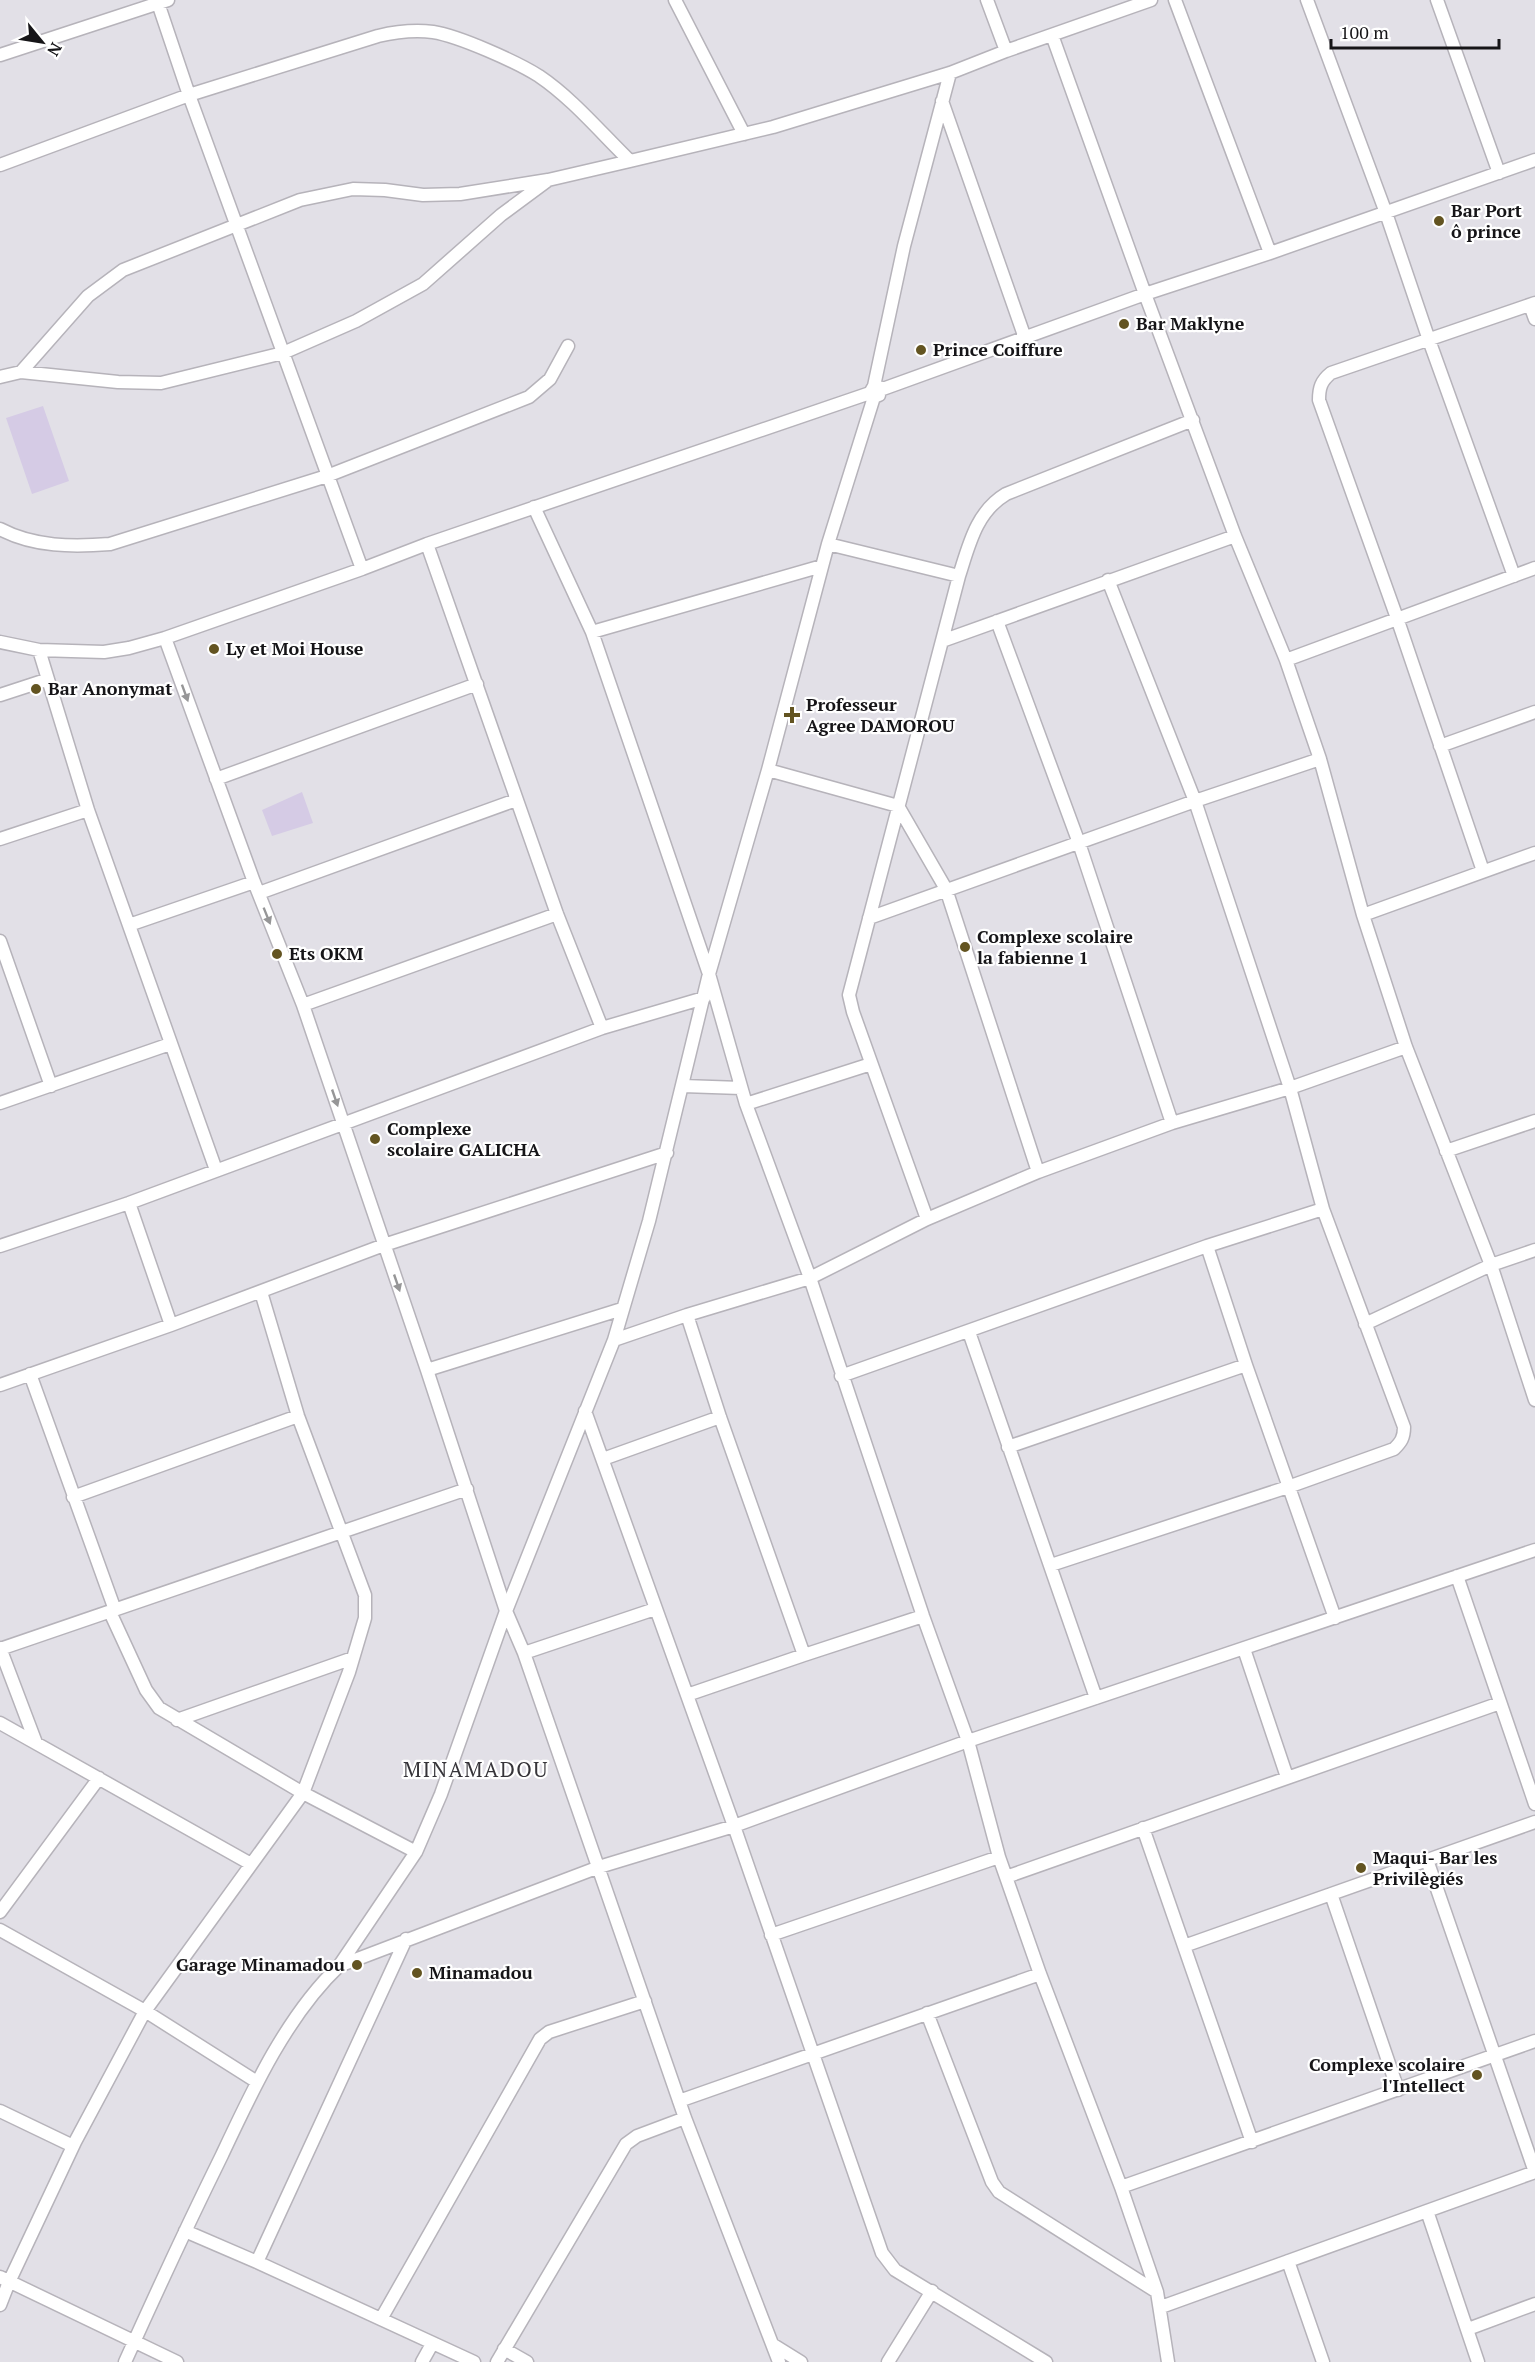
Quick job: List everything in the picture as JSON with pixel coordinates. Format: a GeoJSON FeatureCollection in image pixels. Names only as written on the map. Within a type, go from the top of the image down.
{"type":"FeatureCollection","features":[{"type":"Feature","properties":{"kind":"street"},"geometry":{"type":"LineString","coordinates":[[675,0],[744,134]]}},
{"type":"Feature","properties":{"kind":"street"},"geometry":{"type":"LineString","coordinates":[[987,0],[1006,51]]}},
{"type":"Feature","properties":{"kind":"street"},"geometry":{"type":"LineString","coordinates":[[21,372],[88,296],[105,281],[123,270],[237,227],[300,200],[353,189],[423,195],[460,194],[548,180],[630,162],[744,134],[950,73],[1151,0]]}},
{"type":"Feature","properties":{"kind":"street"},"geometry":{"type":"LineString","coordinates":[[1175,0],[1270,253]]}},
{"type":"Feature","properties":{"kind":"street"},"geometry":{"type":"LineString","coordinates":[[1307,0],[1386,213],[1514,576]]}},
{"type":"Feature","properties":{"kind":"street"},"geometry":{"type":"LineString","coordinates":[[1437,0],[1499,173]]}},
{"type":"Feature","properties":{"kind":"street"},"geometry":{"type":"LineString","coordinates":[[0,55],[163,2],[189,95],[362,569]]}},
{"type":"Feature","properties":{"kind":"street"},"geometry":{"type":"LineString","coordinates":[[0,165],[189,95],[378,36],[433,32],[509,60],[539,76],[560,93],[630,162]]}},
{"type":"Feature","properties":{"kind":"street"},"geometry":{"type":"LineString","coordinates":[[1052,35],[1235,536],[1287,660],[1320,759],[1363,915],[1406,1047],[1491,1265],[1535,1400]]}},
{"type":"Feature","properties":{"kind":"street"},"geometry":{"type":"LineString","coordinates":[[125,2362],[257,2082],[305,2005],[324,1980],[339,1966],[416,1852],[441,1794],[506,1611],[614,1340],[667,1154],[709,974],[768,770],[828,544],[874,392],[904,246],[950,73]]}},
{"type":"Feature","properties":{"kind":"street"},"geometry":{"type":"LineString","coordinates":[[942,101],[1025,338]]}},
{"type":"Feature","properties":{"kind":"street"},"geometry":{"type":"LineString","coordinates":[[0,642],[39,650],[104,652],[165,638],[427,544],[874,392],[1145,294],[1270,253],[1535,160]]}},
{"type":"Feature","properties":{"kind":"street"},"geometry":{"type":"LineString","coordinates":[[0,377],[21,372],[118,382],[161,383],[284,352],[356,321],[423,284],[501,215],[548,180]]}},
{"type":"Feature","properties":{"kind":"street"},"geometry":{"type":"LineString","coordinates":[[1483,871],[1397,618],[1319,400],[1319,391],[1320,384],[1331,373],[1532,304],[1535,319]]}},
{"type":"Feature","properties":{"kind":"street"},"geometry":{"type":"LineString","coordinates":[[0,529],[12,535],[56,545],[110,544],[327,476],[529,397],[550,380],[568,346]]}},
{"type":"Feature","properties":{"kind":"street"},"geometry":{"type":"LineString","coordinates":[[927,1219],[850,1004],[849,995],[959,576],[978,522],[994,501],[1005,494],[1194,420]]}},
{"type":"Feature","properties":{"kind":"street"},"geometry":{"type":"LineString","coordinates":[[534,507],[592,632],[709,974],[746,1104],[810,1278],[841,1376],[968,1742],[999,1857],[1040,1974],[1121,2187],[1157,2292],[1168,2362]]}},
{"type":"Feature","properties":{"kind":"street"},"geometry":{"type":"LineString","coordinates":[[942,640],[1108,579],[1235,536]]}},
{"type":"Feature","properties":{"kind":"street"},"geometry":{"type":"LineString","coordinates":[[427,544],[557,914],[602,1028]]}},
{"type":"Feature","properties":{"kind":"street"},"geometry":{"type":"LineString","coordinates":[[828,544],[959,576]]}},
{"type":"Feature","properties":{"kind":"street"},"geometry":{"type":"LineString","coordinates":[[592,632],[822,566]]}},
{"type":"Feature","properties":{"kind":"street"},"geometry":{"type":"LineString","coordinates":[[1287,660],[1535,568]]}},
{"type":"Feature","properties":{"kind":"street"},"geometry":{"type":"LineString","coordinates":[[1051,1565],[1288,1487],[1394,1449],[1401,1443],[1404,1427],[1323,1209],[1290,1088],[1195,801],[1108,579]]}},
{"type":"Feature","properties":{"kind":"street"},"geometry":{"type":"LineString","coordinates":[[997,621],[1079,843],[1172,1123]]}},
{"type":"Feature","properties":{"kind":"street"},"geometry":{"type":"LineString","coordinates":[[165,638],[256,887],[303,1005],[506,1611],[524,1653],[685,2118],[779,2362]]}},
{"type":"Feature","properties":{"kind":"street"},"geometry":{"type":"LineString","coordinates":[[39,650],[46,680],[88,810],[216,1170]]}},
{"type":"Feature","properties":{"kind":"street"},"geometry":{"type":"LineString","coordinates":[[0,695],[46,680]]}},
{"type":"Feature","properties":{"kind":"street"},"geometry":{"type":"LineString","coordinates":[[216,778],[477,684]]}},
{"type":"Feature","properties":{"kind":"street"},"geometry":{"type":"LineString","coordinates":[[1440,746],[1535,712]]}},
{"type":"Feature","properties":{"kind":"street"},"geometry":{"type":"LineString","coordinates":[[869,918],[1195,801],[1320,759]]}},
{"type":"Feature","properties":{"kind":"street"},"geometry":{"type":"LineString","coordinates":[[768,770],[898,806],[946,889],[1038,1172]]}},
{"type":"Feature","properties":{"kind":"street"},"geometry":{"type":"LineString","coordinates":[[129,925],[256,887],[516,800]]}},
{"type":"Feature","properties":{"kind":"street"},"geometry":{"type":"LineString","coordinates":[[0,839],[88,810]]}},
{"type":"Feature","properties":{"kind":"street"},"geometry":{"type":"LineString","coordinates":[[1363,915],[1535,853]]}},
{"type":"Feature","properties":{"kind":"street"},"geometry":{"type":"LineString","coordinates":[[303,1005],[557,914]]}},
{"type":"Feature","properties":{"kind":"street"},"geometry":{"type":"LineString","coordinates":[[0,941],[4,966],[51,1086]]}},
{"type":"Feature","properties":{"kind":"street"},"geometry":{"type":"LineString","coordinates":[[0,1246],[129,1203],[602,1028],[704,998]]}},
{"type":"Feature","properties":{"kind":"street"},"geometry":{"type":"LineString","coordinates":[[0,1103],[170,1044]]}},
{"type":"Feature","properties":{"kind":"street"},"geometry":{"type":"LineString","coordinates":[[614,1340],[687,1315],[810,1278],[927,1219],[1038,1172],[1172,1123],[1290,1088],[1406,1047]]}},
{"type":"Feature","properties":{"kind":"street"},"geometry":{"type":"LineString","coordinates":[[746,1104],[871,1064]]}},
{"type":"Feature","properties":{"kind":"street"},"geometry":{"type":"LineString","coordinates":[[683,1086],[741,1088]]}},
{"type":"Feature","properties":{"kind":"street"},"geometry":{"type":"LineString","coordinates":[[1446,1151],[1535,1121]]}},
{"type":"Feature","properties":{"kind":"street"},"geometry":{"type":"LineString","coordinates":[[0,1385],[171,1325],[384,1245],[667,1154]]}},
{"type":"Feature","properties":{"kind":"street"},"geometry":{"type":"LineString","coordinates":[[129,1203],[171,1325]]}},
{"type":"Feature","properties":{"kind":"street"},"geometry":{"type":"LineString","coordinates":[[841,1376],[1207,1246],[1323,1209]]}},
{"type":"Feature","properties":{"kind":"street"},"geometry":{"type":"LineString","coordinates":[[1207,1246],[1246,1365],[1335,1618]]}},
{"type":"Feature","properties":{"kind":"street"},"geometry":{"type":"LineString","coordinates":[[1365,1324],[1491,1265],[1535,1250]]}},
{"type":"Feature","properties":{"kind":"street"},"geometry":{"type":"LineString","coordinates":[[0,2305],[4,2279],[145,2011],[303,1793],[353,1658],[365,1618],[365,1595],[298,1416],[261,1292]]}},
{"type":"Feature","properties":{"kind":"street"},"geometry":{"type":"LineString","coordinates":[[427,1370],[622,1309]]}},
{"type":"Feature","properties":{"kind":"street"},"geometry":{"type":"LineString","coordinates":[[687,1315],[720,1417],[804,1654]]}},
{"type":"Feature","properties":{"kind":"street"},"geometry":{"type":"LineString","coordinates":[[969,1332],[1096,1698]]}},
{"type":"Feature","properties":{"kind":"street"},"geometry":{"type":"LineString","coordinates":[[1008,1447],[1246,1365]]}},
{"type":"Feature","properties":{"kind":"street"},"geometry":{"type":"LineString","coordinates":[[30,1374],[112,1611],[146,1690],[159,1708],[303,1793],[416,1852]]}},
{"type":"Feature","properties":{"kind":"street"},"geometry":{"type":"LineString","coordinates":[[585,1410],[734,1826],[882,2253],[895,2270],[1046,2362]]}},
{"type":"Feature","properties":{"kind":"street"},"geometry":{"type":"LineString","coordinates":[[73,1497],[298,1416]]}},
{"type":"Feature","properties":{"kind":"street"},"geometry":{"type":"LineString","coordinates":[[603,1459],[720,1417]]}},
{"type":"Feature","properties":{"kind":"street"},"geometry":{"type":"LineString","coordinates":[[36,1743],[0,1649],[467,1489]]}},
{"type":"Feature","properties":{"kind":"street"},"geometry":{"type":"LineString","coordinates":[[339,1966],[599,1867],[734,1826],[968,1742],[1535,1550]]}},
{"type":"Feature","properties":{"kind":"street"},"geometry":{"type":"LineString","coordinates":[[1457,1576],[1535,1804]]}},
{"type":"Feature","properties":{"kind":"street"},"geometry":{"type":"LineString","coordinates":[[524,1653],[655,1609]]}},
{"type":"Feature","properties":{"kind":"street"},"geometry":{"type":"LineString","coordinates":[[687,1695],[923,1616]]}},
{"type":"Feature","properties":{"kind":"street"},"geometry":{"type":"LineString","coordinates":[[1244,1649],[1287,1777]]}},
{"type":"Feature","properties":{"kind":"street"},"geometry":{"type":"LineString","coordinates":[[177,1720],[353,1658]]}},
{"type":"Feature","properties":{"kind":"street"},"geometry":{"type":"LineString","coordinates":[[1006,1877],[1500,1703]]}},
{"type":"Feature","properties":{"kind":"street"},"geometry":{"type":"LineString","coordinates":[[0,1723],[251,1864]]}},
{"type":"Feature","properties":{"kind":"street"},"geometry":{"type":"LineString","coordinates":[[0,1912],[99,1778]]}},
{"type":"Feature","properties":{"kind":"street"},"geometry":{"type":"LineString","coordinates":[[1184,1946],[1535,1822]]}},
{"type":"Feature","properties":{"kind":"street"},"geometry":{"type":"LineString","coordinates":[[1143,1828],[1252,2142]]}},
{"type":"Feature","properties":{"kind":"street"},"geometry":{"type":"LineString","coordinates":[[771,1935],[999,1857]]}},
{"type":"Feature","properties":{"kind":"street"},"geometry":{"type":"LineString","coordinates":[[1161,2307],[1535,2172],[1426,1860]]}},
{"type":"Feature","properties":{"kind":"street"},"geometry":{"type":"LineString","coordinates":[[1331,1894],[1398,2090]]}},
{"type":"Feature","properties":{"kind":"street"},"geometry":{"type":"LineString","coordinates":[[0,1930],[145,2011],[257,2082]]}},
{"type":"Feature","properties":{"kind":"street"},"geometry":{"type":"LineString","coordinates":[[257,2262],[406,1940]]}},
{"type":"Feature","properties":{"kind":"street"},"geometry":{"type":"LineString","coordinates":[[679,2101],[1040,1974]]}},
{"type":"Feature","properties":{"kind":"street"},"geometry":{"type":"LineString","coordinates":[[381,2319],[540,2039],[549,2032],[645,2001]]}},
{"type":"Feature","properties":{"kind":"street"},"geometry":{"type":"LineString","coordinates":[[927,2013],[992,2182],[999,2192],[1157,2292]]}},
{"type":"Feature","properties":{"kind":"street"},"geometry":{"type":"LineString","coordinates":[[1121,2187],[1535,2041]]}},
{"type":"Feature","properties":{"kind":"street"},"geometry":{"type":"LineString","coordinates":[[0,2111],[73,2146]]}},
{"type":"Feature","properties":{"kind":"street"},"geometry":{"type":"LineString","coordinates":[[496,2362],[626,2144],[637,2136],[685,2118]]}},
{"type":"Feature","properties":{"kind":"street"},"geometry":{"type":"LineString","coordinates":[[1427,2211],[1478,2362]]}},
{"type":"Feature","properties":{"kind":"street"},"geometry":{"type":"LineString","coordinates":[[185,2231],[474,2362]]}},
{"type":"Feature","properties":{"kind":"street"},"geometry":{"type":"LineString","coordinates":[[1288,2261],[1323,2362]]}},
{"type":"Feature","properties":{"kind":"street"},"geometry":{"type":"LineString","coordinates":[[4,2279],[177,2362]]}},
{"type":"Feature","properties":{"kind":"street"},"geometry":{"type":"LineString","coordinates":[[888,2362],[932,2291]]}},
{"type":"Feature","properties":{"kind":"street"},"geometry":{"type":"LineString","coordinates":[[1468,2329],[1535,2304]]}},
{"type":"Feature","properties":{"kind":"street"},"geometry":{"type":"LineString","coordinates":[[422,2362],[432,2344]]}},
{"type":"Feature","properties":{"kind":"street"},"geometry":{"type":"LineString","coordinates":[[772,2344],[801,2362]]}},
{"type":"Feature","properties":{"kind":"street"},"geometry":{"type":"LineString","coordinates":[[504,2349],[526,2362]]}},
{"type":"Feature","properties":{"kind":"shaded area"},"geometry":{"type":"Polygon","coordinates":[[[43,406],[69,481],[32,494],[6,418],[43,406]]]}},
{"type":"Feature","properties":{"kind":"shaded area"},"geometry":{"type":"Polygon","coordinates":[[[302,792],[313,823],[272,836],[262,810],[302,792]]]}},
{"type":"Feature","properties":{"kind":"place","name":"Bar Port ô prince"},"geometry":{"type":"Point","coordinates":[1439,221]}},
{"type":"Feature","properties":{"kind":"place","name":"Bar Maklyne"},"geometry":{"type":"Point","coordinates":[1124,324]}},
{"type":"Feature","properties":{"kind":"place","name":"Prince Coiffure"},"geometry":{"type":"Point","coordinates":[921,350]}},
{"type":"Feature","properties":{"kind":"place","name":"Ly et Moi House"},"geometry":{"type":"Point","coordinates":[214,649]}},
{"type":"Feature","properties":{"kind":"place","name":"Bar Anonymat"},"geometry":{"type":"Point","coordinates":[36,689]}},
{"type":"Feature","properties":{"kind":"place","name":"Professeur Agree DAMOROU"},"geometry":{"type":"Point","coordinates":[792,715]}},
{"type":"Feature","properties":{"kind":"place","name":"Complexe scolaire la fabienne 1"},"geometry":{"type":"Point","coordinates":[965,947]}},
{"type":"Feature","properties":{"kind":"place","name":"Ets OKM"},"geometry":{"type":"Point","coordinates":[277,954]}},
{"type":"Feature","properties":{"kind":"place","name":"Complexe scolaire GALICHA"},"geometry":{"type":"Point","coordinates":[375,1139]}},
{"type":"Feature","properties":{"kind":"place","name":"Maqui- Bar les Privilègiés"},"geometry":{"type":"Point","coordinates":[1361,1868]}},
{"type":"Feature","properties":{"kind":"place","name":"Garage Minamadou"},"geometry":{"type":"Point","coordinates":[357,1965]}},
{"type":"Feature","properties":{"kind":"place","name":"Minamadou"},"geometry":{"type":"Point","coordinates":[417,1973]}},
{"type":"Feature","properties":{"kind":"place","name":"Complexe scolaire l'Intellect"},"geometry":{"type":"Point","coordinates":[1477,2075]}},
{"type":"Feature","properties":{"kind":"district","name":"MINAMADOU"},"geometry":{"type":"Point","coordinates":[476,1770]}}]}
